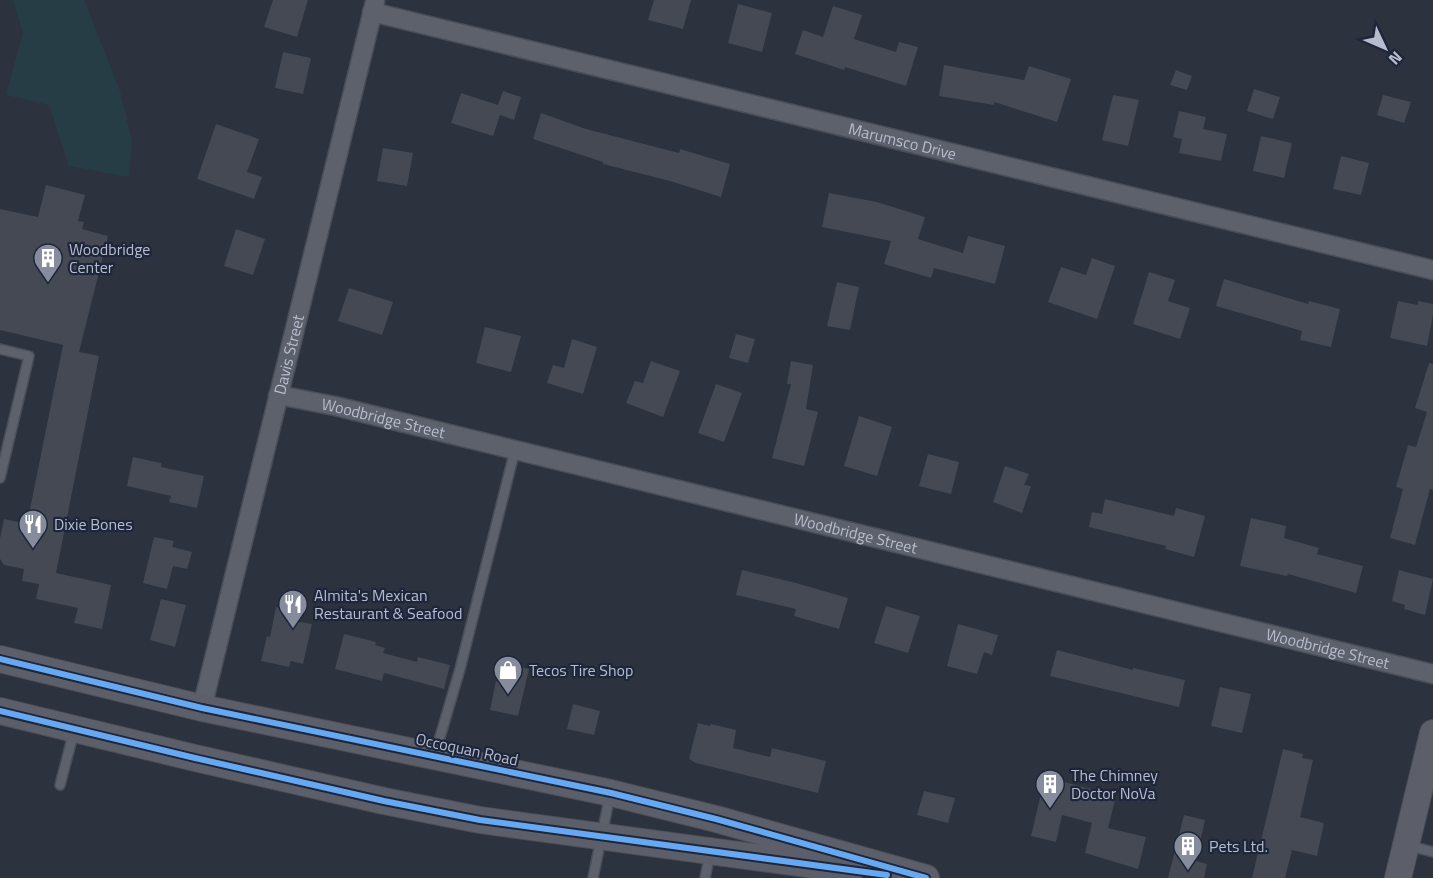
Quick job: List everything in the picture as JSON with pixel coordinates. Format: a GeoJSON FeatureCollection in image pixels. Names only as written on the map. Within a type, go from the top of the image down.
{"type":"FeatureCollection","features":[{"type":"Feature","properties":{"kind":"main road","name":"Occoquan Road"},"geometry":{"type":"LineString","coordinates":[[0,659],[202,708],[611,793],[716,819],[926,878]]}},
{"type":"Feature","properties":{"kind":"main road"},"geometry":{"type":"LineString","coordinates":[[0,711],[384,801],[480,820],[908,878]]}},
{"type":"Feature","properties":{"kind":"main road"},"geometry":{"type":"LineString","coordinates":[[1398,878],[1433,733]]}},
{"type":"Feature","properties":{"kind":"street","name":"Marumsco Drive"},"geometry":{"type":"LineString","coordinates":[[374,6],[1433,270]]}},
{"type":"Feature","properties":{"kind":"street","name":"Davis Street"},"geometry":{"type":"LineString","coordinates":[[202,708],[374,6]]}},
{"type":"Feature","properties":{"kind":"street","name":"Woodbridge Street"},"geometry":{"type":"LineString","coordinates":[[278,395],[334,406],[1433,674]]}},
{"type":"Feature","properties":{"kind":"lane"},"geometry":{"type":"LineString","coordinates":[[0,349],[28,356],[0,478]]}},
{"type":"Feature","properties":{"kind":"lane"},"geometry":{"type":"LineString","coordinates":[[435,756],[466,646],[514,450]]}},
{"type":"Feature","properties":{"kind":"lane"},"geometry":{"type":"LineString","coordinates":[[60,785],[74,729]]}},
{"type":"Feature","properties":{"kind":"lane"},"geometry":{"type":"LineString","coordinates":[[592,878],[611,793]]}},
{"type":"Feature","properties":{"kind":"lane"},"geometry":{"type":"LineString","coordinates":[[1406,845],[1433,852]]}},
{"type":"Feature","properties":{"kind":"lane"},"geometry":{"type":"LineString","coordinates":[[705,878],[710,851]]}},
{"type":"Feature","properties":{"kind":"shaded area"},"geometry":{"type":"Polygon","coordinates":[[[13,0],[84,0],[120,91],[132,141],[129,177],[69,166],[49,105],[6,95],[23,33],[13,0]]]}},
{"type":"Feature","properties":{"kind":"building"},"geometry":{"type":"Polygon","coordinates":[[[273,0],[308,0],[297,37],[264,27],[273,0]]]}},
{"type":"Feature","properties":{"kind":"building"},"geometry":{"type":"Polygon","coordinates":[[[654,0],[691,0],[683,29],[648,20],[654,0]]]}},
{"type":"Feature","properties":{"kind":"building"},"geometry":{"type":"Polygon","coordinates":[[[738,4],[772,13],[762,52],[728,43],[738,4]]]}},
{"type":"Feature","properties":{"kind":"building"},"geometry":{"type":"Polygon","coordinates":[[[833,6],[862,15],[854,39],[896,52],[899,42],[918,47],[906,86],[845,67],[844,70],[795,54],[803,30],[823,37],[833,6]]]}},
{"type":"Feature","properties":{"kind":"building"},"geometry":{"type":"Polygon","coordinates":[[[283,52],[311,58],[303,94],[275,88],[283,52]]]}},
{"type":"Feature","properties":{"kind":"building"},"geometry":{"type":"Polygon","coordinates":[[[944,65],[1024,80],[1029,66],[1071,79],[1057,122],[994,102],[994,105],[939,96],[944,65]]]}},
{"type":"Feature","properties":{"kind":"building"},"geometry":{"type":"Polygon","coordinates":[[[1176,70],[1192,76],[1187,90],[1170,85],[1176,70]]]}},
{"type":"Feature","properties":{"kind":"building"},"geometry":{"type":"Polygon","coordinates":[[[1254,89],[1280,97],[1273,119],[1247,111],[1254,89]]]}},
{"type":"Feature","properties":{"kind":"building"},"geometry":{"type":"Polygon","coordinates":[[[503,91],[521,97],[514,120],[500,115],[493,136],[451,123],[461,93],[498,105],[503,91]]]}},
{"type":"Feature","properties":{"kind":"building"},"geometry":{"type":"Polygon","coordinates":[[[1113,95],[1139,100],[1128,146],[1102,140],[1113,95]]]}},
{"type":"Feature","properties":{"kind":"building"},"geometry":{"type":"Polygon","coordinates":[[[1383,95],[1411,102],[1404,123],[1377,115],[1383,95]]]}},
{"type":"Feature","properties":{"kind":"building"},"geometry":{"type":"Polygon","coordinates":[[[1179,111],[1206,117],[1203,129],[1227,134],[1221,161],[1179,153],[1182,139],[1173,137],[1179,111]]]}},
{"type":"Feature","properties":{"kind":"building"},"geometry":{"type":"Polygon","coordinates":[[[541,113],[586,129],[679,153],[680,149],[730,164],[721,197],[603,164],[603,162],[533,139],[541,113]]]}},
{"type":"Feature","properties":{"kind":"building"},"geometry":{"type":"Polygon","coordinates":[[[216,124],[259,139],[247,172],[262,177],[254,199],[197,179],[216,124]]]}},
{"type":"Feature","properties":{"kind":"building"},"geometry":{"type":"Polygon","coordinates":[[[1261,136],[1292,143],[1284,178],[1253,171],[1261,136]]]}},
{"type":"Feature","properties":{"kind":"building"},"geometry":{"type":"Polygon","coordinates":[[[383,148],[413,153],[407,186],[377,181],[383,148]]]}},
{"type":"Feature","properties":{"kind":"building"},"geometry":{"type":"Polygon","coordinates":[[[1341,156],[1369,163],[1361,195],[1333,189],[1341,156]]]}},
{"type":"Feature","properties":{"kind":"building"},"geometry":{"type":"Polygon","coordinates":[[[46,185],[85,195],[78,221],[84,222],[82,229],[108,236],[79,352],[99,356],[56,573],[111,585],[102,629],[74,623],[78,608],[36,599],[39,584],[22,581],[24,569],[4,565],[0,559],[0,538],[4,519],[27,524],[63,345],[0,330],[0,209],[38,217],[46,185]]]}},
{"type":"Feature","properties":{"kind":"building"},"geometry":{"type":"Polygon","coordinates":[[[829,193],[877,202],[925,217],[918,239],[963,253],[968,236],[1005,246],[995,284],[934,268],[931,278],[884,264],[891,241],[822,227],[829,193]]]}},
{"type":"Feature","properties":{"kind":"building"},"geometry":{"type":"Polygon","coordinates":[[[236,229],[265,239],[253,275],[224,266],[236,229]]]}},
{"type":"Feature","properties":{"kind":"building"},"geometry":{"type":"Polygon","coordinates":[[[1092,258],[1115,266],[1097,319],[1048,302],[1061,267],[1086,275],[1092,258]]]}},
{"type":"Feature","properties":{"kind":"building"},"geometry":{"type":"Polygon","coordinates":[[[1149,272],[1175,280],[1168,301],[1190,308],[1180,339],[1133,324],[1149,272]]]}},
{"type":"Feature","properties":{"kind":"building"},"geometry":{"type":"Polygon","coordinates":[[[1224,279],[1308,304],[1309,301],[1340,309],[1331,347],[1300,340],[1302,331],[1216,306],[1224,279]]]}},
{"type":"Feature","properties":{"kind":"building"},"geometry":{"type":"Polygon","coordinates":[[[837,282],[859,287],[850,330],[827,326],[837,282]]]}},
{"type":"Feature","properties":{"kind":"building"},"geometry":{"type":"Polygon","coordinates":[[[349,288],[393,302],[382,335],[338,321],[349,288]]]}},
{"type":"Feature","properties":{"kind":"building"},"geometry":{"type":"Polygon","coordinates":[[[1398,301],[1418,305],[1418,301],[1433,304],[1427,346],[1390,338],[1398,301]]]}},
{"type":"Feature","properties":{"kind":"building"},"geometry":{"type":"Polygon","coordinates":[[[485,327],[521,336],[511,372],[476,363],[485,327]]]}},
{"type":"Feature","properties":{"kind":"building"},"geometry":{"type":"Polygon","coordinates":[[[736,334],[755,339],[748,363],[729,358],[736,334]]]}},
{"type":"Feature","properties":{"kind":"building"},"geometry":{"type":"Polygon","coordinates":[[[572,339],[597,347],[583,394],[547,383],[553,365],[564,368],[572,339]]]}},
{"type":"Feature","properties":{"kind":"building"},"geometry":{"type":"Polygon","coordinates":[[[651,361],[680,371],[663,417],[626,403],[635,381],[643,383],[651,361]]]}},
{"type":"Feature","properties":{"kind":"building"},"geometry":{"type":"Polygon","coordinates":[[[791,361],[813,365],[806,409],[818,412],[804,466],[772,458],[791,384],[787,384],[791,361]]]}},
{"type":"Feature","properties":{"kind":"building"},"geometry":{"type":"Polygon","coordinates":[[[1429,363],[1433,364],[1433,490],[1430,489],[1415,545],[1390,538],[1403,489],[1396,487],[1408,445],[1416,447],[1427,412],[1415,408],[1429,363]]]}},
{"type":"Feature","properties":{"kind":"building"},"geometry":{"type":"Polygon","coordinates":[[[716,384],[742,393],[724,442],[698,433],[716,384]]]}},
{"type":"Feature","properties":{"kind":"building"},"geometry":{"type":"Polygon","coordinates":[[[859,416],[892,427],[877,476],[844,466],[859,416]]]}},
{"type":"Feature","properties":{"kind":"building"},"geometry":{"type":"Polygon","coordinates":[[[928,454],[959,462],[951,494],[919,486],[928,454]]]}},
{"type":"Feature","properties":{"kind":"building"},"geometry":{"type":"Polygon","coordinates":[[[133,457],[161,463],[161,467],[204,476],[197,508],[169,502],[171,496],[127,486],[133,457]]]}},
{"type":"Feature","properties":{"kind":"building"},"geometry":{"type":"Polygon","coordinates":[[[1005,466],[1029,474],[1024,485],[1031,486],[1022,513],[993,502],[1005,466]]]}},
{"type":"Feature","properties":{"kind":"building"},"geometry":{"type":"Polygon","coordinates":[[[1105,499],[1174,516],[1176,508],[1205,516],[1194,557],[1165,549],[1166,546],[1089,527],[1092,512],[1102,514],[1105,499]]]}},
{"type":"Feature","properties":{"kind":"building"},"geometry":{"type":"Polygon","coordinates":[[[1251,518],[1286,526],[1284,538],[1319,548],[1317,554],[1363,566],[1356,593],[1288,574],[1287,576],[1240,566],[1251,518]]]}},
{"type":"Feature","properties":{"kind":"building"},"geometry":{"type":"Polygon","coordinates":[[[154,537],[174,541],[172,547],[192,552],[187,569],[173,566],[167,589],[143,583],[154,537]]]}},
{"type":"Feature","properties":{"kind":"building"},"geometry":{"type":"Polygon","coordinates":[[[742,570],[848,598],[839,629],[794,616],[796,609],[736,595],[742,570]]]}},
{"type":"Feature","properties":{"kind":"building"},"geometry":{"type":"Polygon","coordinates":[[[1399,570],[1433,579],[1425,615],[1404,609],[1405,605],[1392,601],[1399,570]]]}},
{"type":"Feature","properties":{"kind":"building"},"geometry":{"type":"Polygon","coordinates":[[[161,599],[186,605],[175,647],[150,640],[161,599]]]}},
{"type":"Feature","properties":{"kind":"building"},"geometry":{"type":"Polygon","coordinates":[[[886,606],[920,616],[908,653],[874,643],[886,606]]]}},
{"type":"Feature","properties":{"kind":"building","name":"Almita's Mexican Restaurant & Seafood"},"geometry":{"type":"Polygon","coordinates":[[[276,607],[296,612],[294,621],[312,624],[303,664],[291,661],[289,667],[261,661],[267,636],[270,637],[276,607]]]}},
{"type":"Feature","properties":{"kind":"building"},"geometry":{"type":"Polygon","coordinates":[[[958,624],[998,635],[992,655],[984,652],[977,674],[947,666],[958,624]]]}},
{"type":"Feature","properties":{"kind":"building"},"geometry":{"type":"Polygon","coordinates":[[[344,634],[376,642],[375,645],[385,648],[383,653],[417,662],[418,657],[450,665],[444,689],[384,673],[382,681],[335,669],[344,634]]]}},
{"type":"Feature","properties":{"kind":"building"},"geometry":{"type":"Polygon","coordinates":[[[1057,650],[1133,670],[1133,668],[1185,680],[1179,707],[1050,676],[1057,650]]]}},
{"type":"Feature","properties":{"kind":"building","name":"Tecos Tire Shop"},"geometry":{"type":"Polygon","coordinates":[[[504,663],[529,669],[518,716],[490,710],[496,681],[500,682],[504,663]]]}},
{"type":"Feature","properties":{"kind":"building"},"geometry":{"type":"Polygon","coordinates":[[[1220,687],[1251,694],[1242,733],[1211,726],[1220,687]]]}},
{"type":"Feature","properties":{"kind":"building"},"geometry":{"type":"Polygon","coordinates":[[[573,704],[600,711],[594,735],[567,729],[573,704]]]}},
{"type":"Feature","properties":{"kind":"building"},"geometry":{"type":"Polygon","coordinates":[[[698,723],[736,730],[733,748],[770,757],[772,748],[826,761],[818,793],[696,763],[689,759],[698,723]]]}},
{"type":"Feature","properties":{"kind":"building"},"geometry":{"type":"Polygon","coordinates":[[[1283,749],[1303,754],[1302,758],[1313,760],[1300,817],[1324,823],[1317,856],[1292,850],[1285,878],[1252,878],[1283,749]]]}},
{"type":"Feature","properties":{"kind":"building"},"geometry":{"type":"Polygon","coordinates":[[[1045,777],[1091,789],[1090,793],[1115,800],[1108,828],[1146,837],[1138,869],[1085,853],[1092,823],[1062,815],[1056,842],[1031,836],[1045,777]]]}},
{"type":"Feature","properties":{"kind":"building"},"geometry":{"type":"Polygon","coordinates":[[[924,791],[955,798],[948,823],[917,815],[924,791]]]}},
{"type":"Feature","properties":{"kind":"building"},"geometry":{"type":"Polygon","coordinates":[[[1184,815],[1205,820],[1196,861],[1207,864],[1204,878],[1168,878],[1184,815]]]}},
{"type":"Feature","properties":{"kind":"cycle path"},"geometry":{"type":"LineString","coordinates":[[0,659],[202,708],[611,793],[716,819],[926,878]]}},
{"type":"Feature","properties":{"kind":"cycle path"},"geometry":{"type":"LineString","coordinates":[[0,711],[384,801],[480,820],[887,875]]}},
{"type":"Feature","properties":{"kind":"place","name":"Woodbridge Center"},"geometry":{"type":"Point","coordinates":[48,284]}},
{"type":"Feature","properties":{"kind":"place","name":"Dixie Bones"},"geometry":{"type":"Point","coordinates":[33,550]}},
{"type":"Feature","properties":{"kind":"place","name":"Almita's Mexican Restaurant & Seafood"},"geometry":{"type":"Point","coordinates":[293,630]}},
{"type":"Feature","properties":{"kind":"place","name":"Tecos Tire Shop"},"geometry":{"type":"Point","coordinates":[508,696]}},
{"type":"Feature","properties":{"kind":"place","name":"The Chimney Doctor NoVa"},"geometry":{"type":"Point","coordinates":[1050,810]}},
{"type":"Feature","properties":{"kind":"place","name":"Pets Ltd."},"geometry":{"type":"Point","coordinates":[1188,872]}}]}
